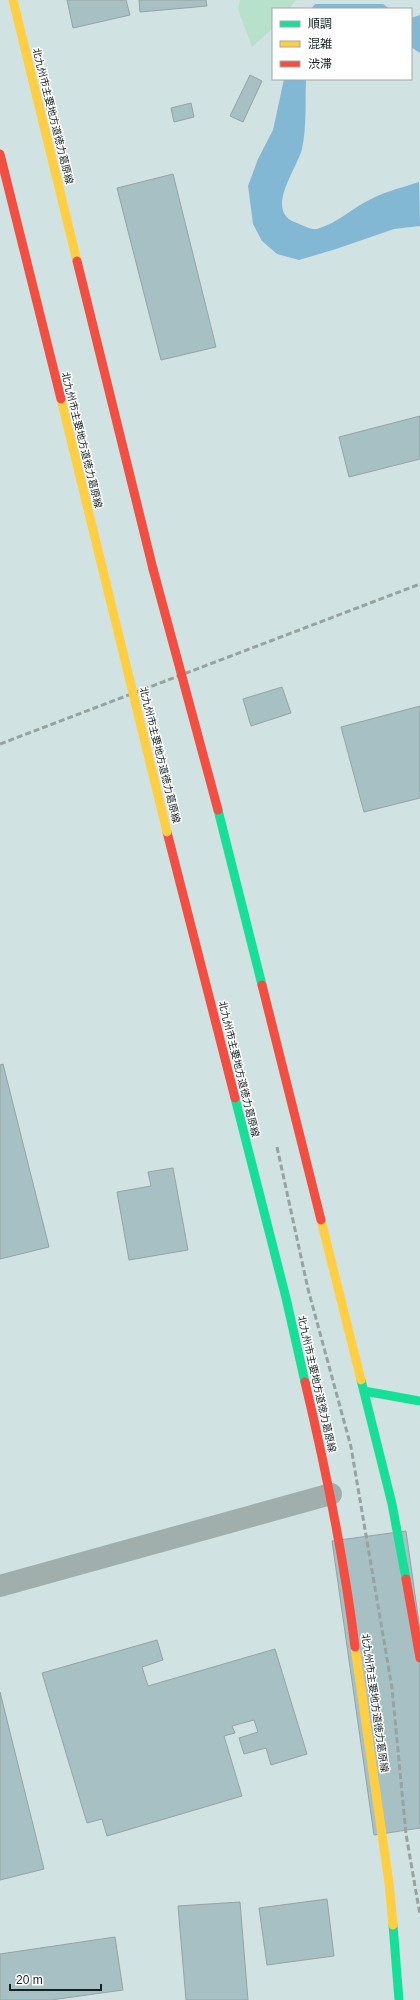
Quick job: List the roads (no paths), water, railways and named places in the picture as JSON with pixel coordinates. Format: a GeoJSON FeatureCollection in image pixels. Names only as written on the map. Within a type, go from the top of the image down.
{"type":"FeatureCollection","features":[{"type":"Feature","properties":{"kind":"main road","name":"北九州市主要地方道徳力葛原線"},"geometry":{"type":"LineString","coordinates":[[13,0],[153,569],[218,810],[340,1304],[364,1391],[392,1504],[420,1658]]}},
{"type":"Feature","properties":{"kind":"main road","name":"北九州市主要地方道徳力葛原線"},"geometry":{"type":"LineString","coordinates":[[0,154],[167,832],[286,1298],[331,1494],[346,1575],[367,1734],[390,1883],[399,2000]]}},
{"type":"Feature","properties":{"kind":"main road"},"geometry":{"type":"LineString","coordinates":[[364,1391],[420,1402]]}},
{"type":"Feature","properties":{"kind":"street"},"geometry":{"type":"LineString","coordinates":[[0,1586],[331,1494]]}},
{"type":"Feature","properties":{"kind":"water"},"geometry":{"type":"Polygon","coordinates":[[[315,4],[383,4],[389,8],[312,8],[315,4]]]}},
{"type":"Feature","properties":{"kind":"water"},"geometry":{"type":"Polygon","coordinates":[[[420,15],[420,53],[412,48],[412,18],[420,15]]]}},
{"type":"Feature","properties":{"kind":"water"},"geometry":{"type":"Polygon","coordinates":[[[284,80],[306,80],[304,140],[302,149],[289,178],[282,200],[283,210],[287,217],[312,229],[317,229],[332,223],[378,196],[419,182],[420,226],[394,229],[299,260],[277,254],[262,241],[253,224],[248,186],[258,159],[273,130],[284,80]]]}},
{"type":"Feature","properties":{"kind":"railway"},"geometry":{"type":"LineString","coordinates":[[0,744],[420,584]]}},
{"type":"Feature","properties":{"kind":"railway"},"geometry":{"type":"LineString","coordinates":[[277,1147],[308,1289],[351,1447],[392,1688],[406,1834],[420,1915]]}}]}
